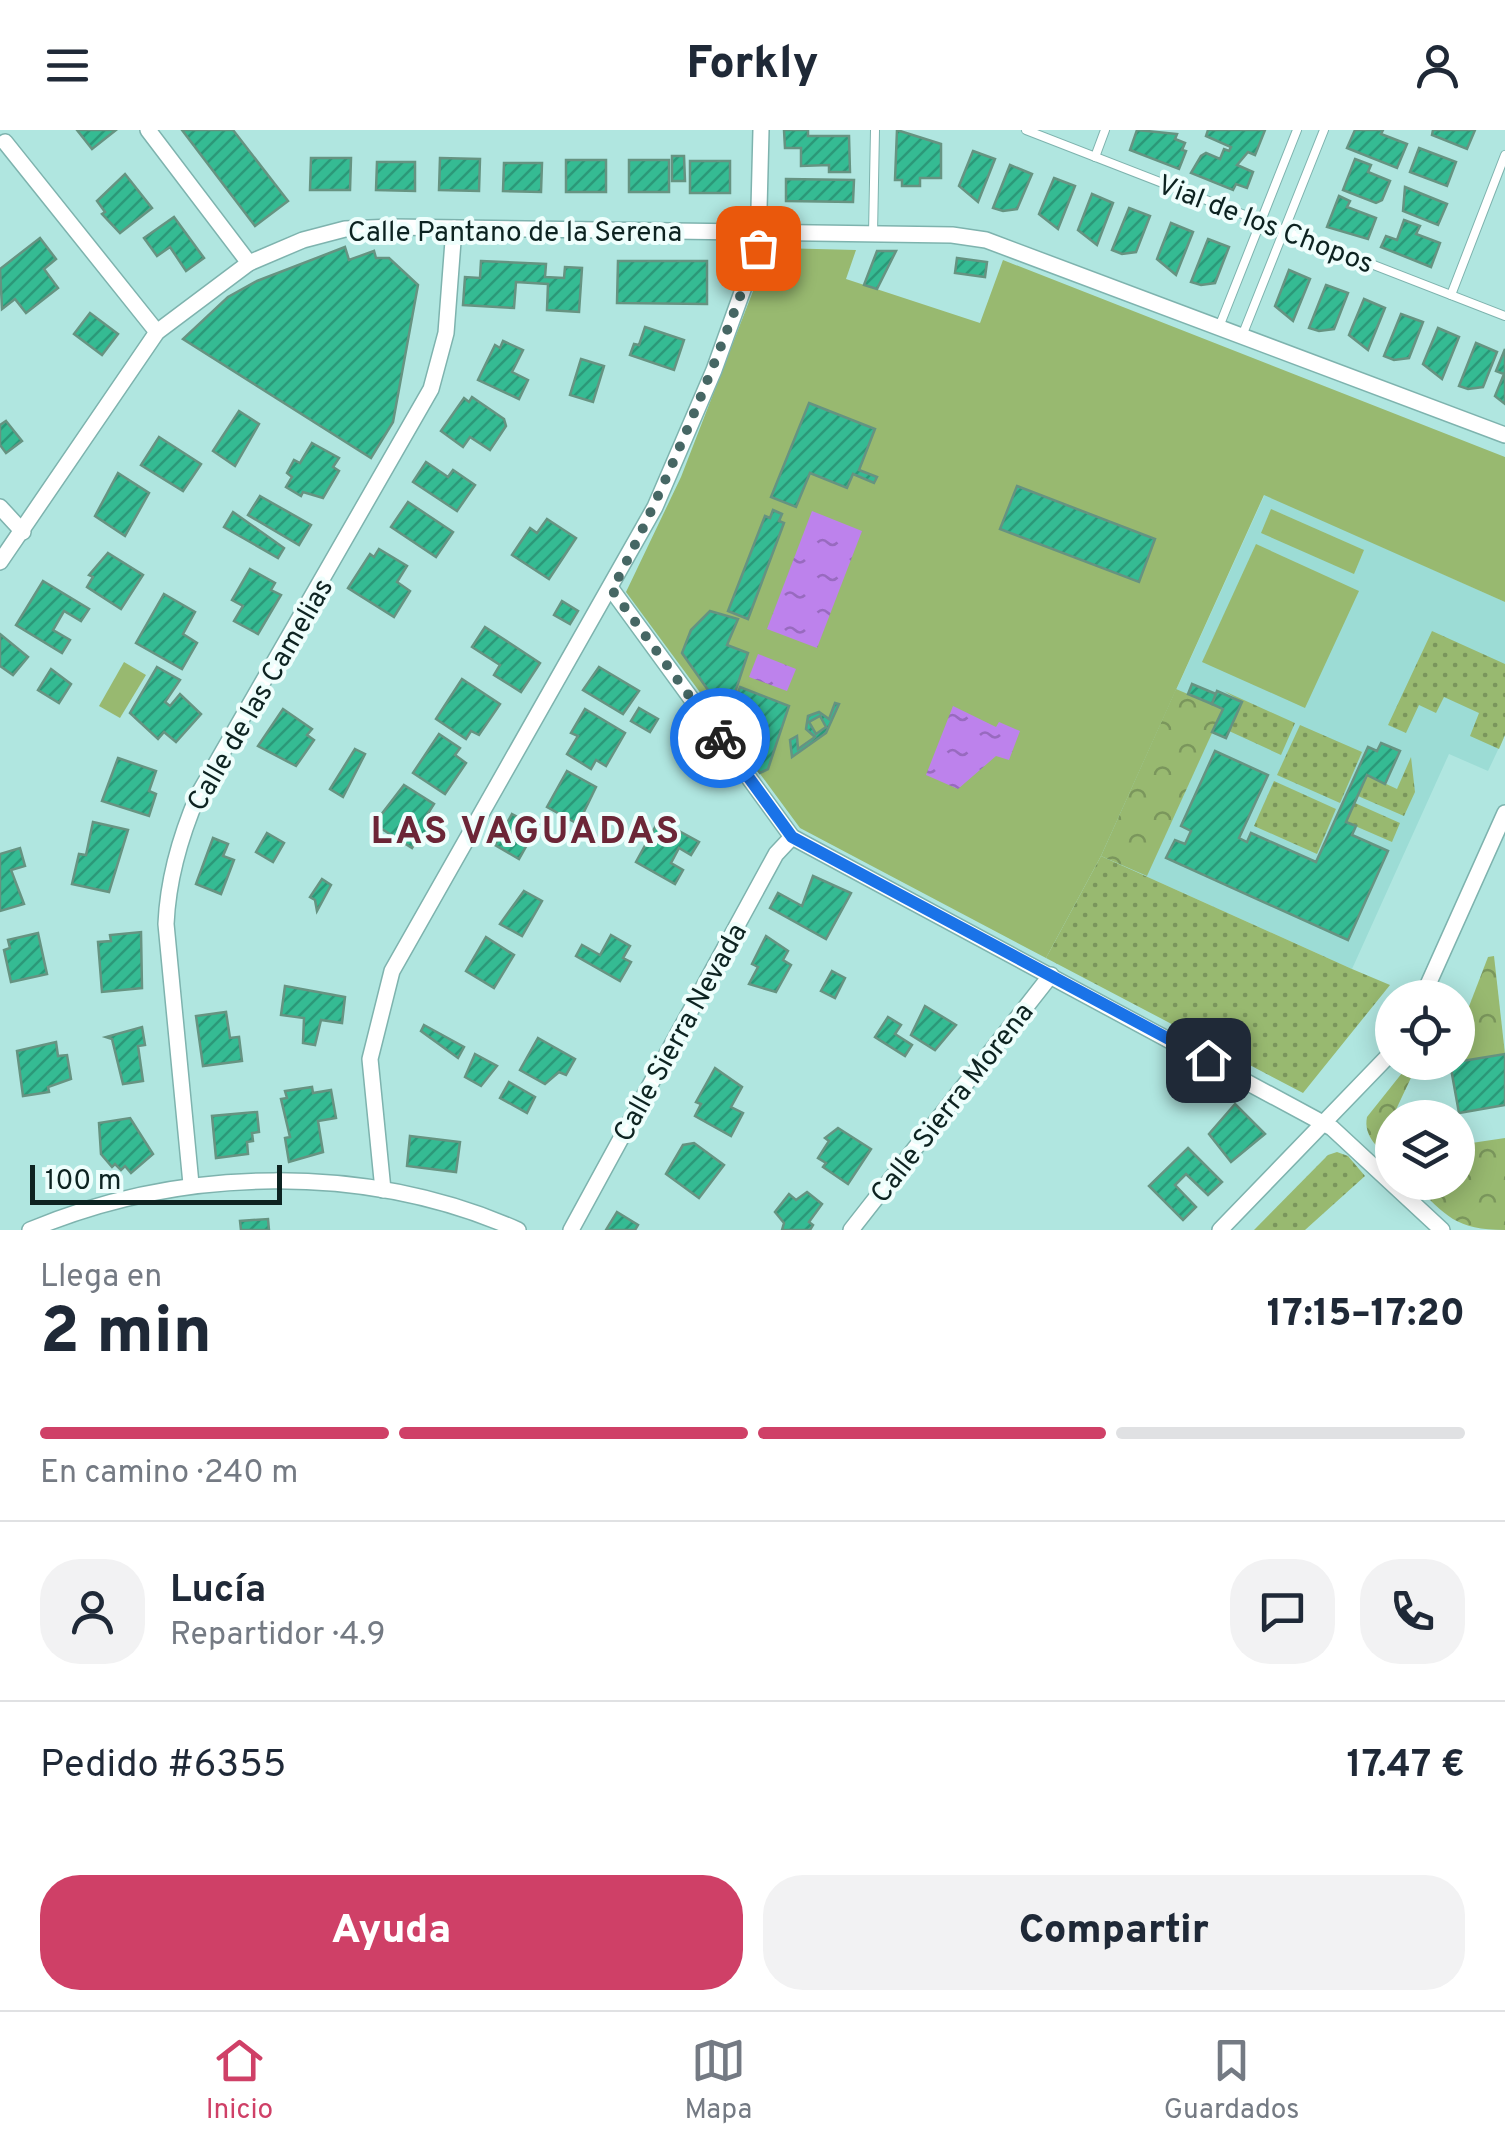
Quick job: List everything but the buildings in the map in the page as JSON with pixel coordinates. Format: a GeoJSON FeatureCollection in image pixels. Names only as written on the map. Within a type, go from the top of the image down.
{"type":"FeatureCollection","features":[{"type":"Feature","properties":{"kind":"street"},"geometry":{"type":"LineString","coordinates":[[20,130],[2,144],[157,332]]}},
{"type":"Feature","properties":{"kind":"street"},"geometry":{"type":"LineString","coordinates":[[148,130],[249,263]]}},
{"type":"Feature","properties":{"kind":"street"},"geometry":{"type":"LineString","coordinates":[[383,1190],[370,1058],[392,971],[612,590],[654,507],[714,370],[758,248],[761,130]]}},
{"type":"Feature","properties":{"kind":"street","name":"Calle de las Camelias"},"geometry":{"type":"LineString","coordinates":[[191,1184],[166,924],[168,887],[184,828],[198,795],[431,389],[446,333],[454,228]]}},
{"type":"Feature","properties":{"kind":"street","name":"Calle Pantano de la Serena"},"geometry":{"type":"LineString","coordinates":[[0,562],[157,332],[249,263],[303,240],[345,229],[759,231],[986,240],[1505,435]]}},
{"type":"Feature","properties":{"kind":"street"},"geometry":{"type":"LineString","coordinates":[[0,507],[23,532]]}},
{"type":"Feature","properties":{"kind":"street"},"geometry":{"type":"LineString","coordinates":[[612,590],[792,837],[1326,1125],[1442,1230]]}},
{"type":"Feature","properties":{"kind":"street"},"geometry":{"type":"LineString","coordinates":[[1430,980],[1505,813]]}},
{"type":"Feature","properties":{"kind":"street","name":"Calle Sierra Nevada"},"geometry":{"type":"LineString","coordinates":[[571,1230],[776,854],[792,837]]}},
{"type":"Feature","properties":{"kind":"street","name":"Calle Sierra Morena"},"geometry":{"type":"LineString","coordinates":[[851,1230],[1052,974]]}},
{"type":"Feature","properties":{"kind":"street"},"geometry":{"type":"LineString","coordinates":[[1220,1230],[1375,1071]]}},
{"type":"Feature","properties":{"kind":"street"},"geometry":{"type":"LineString","coordinates":[[30,1230],[191,1184],[269,1180],[383,1190],[488,1216],[518,1230]]}},
{"type":"Feature","properties":{"kind":"lane"},"geometry":{"type":"LineString","coordinates":[[873,234],[875,130]]}},
{"type":"Feature","properties":{"kind":"lane","name":"Vial de los Chopos"},"geometry":{"type":"LineString","coordinates":[[1026,130],[1505,316]]}},
{"type":"Feature","properties":{"kind":"lane"},"geometry":{"type":"LineString","coordinates":[[1095,156],[1105,130]]}},
{"type":"Feature","properties":{"kind":"lane"},"geometry":{"type":"LineString","coordinates":[[1219,327],[1298,130]]}},
{"type":"Feature","properties":{"kind":"lane"},"geometry":{"type":"LineString","coordinates":[[1242,336],[1324,130]]}},
{"type":"Feature","properties":{"kind":"lane"},"geometry":{"type":"LineString","coordinates":[[1451,295],[1505,156]]}},
{"type":"Feature","properties":{"kind":"shaded area"},"geometry":{"type":"Polygon","coordinates":[[[1265,494],[1505,602],[1505,735],[1488,771],[1449,754],[1352,969],[1101,856],[1265,494]]]}},
{"type":"Feature","properties":{"kind":"green space"},"geometry":{"type":"Polygon","coordinates":[[[777,248],[856,250],[846,279],[980,323],[1003,260],[1505,457],[1505,602],[1264,495],[1101,856],[1046,958],[800,828],[626,592],[681,477],[767,255],[777,248]]]}},
{"type":"Feature","properties":{"kind":"green space"},"geometry":{"type":"Polygon","coordinates":[[[1271,509],[1364,550],[1354,574],[1261,533],[1271,509]]]}},
{"type":"Feature","properties":{"kind":"green space"},"geometry":{"type":"Polygon","coordinates":[[[1256,544],[1359,591],[1305,708],[1202,662],[1256,544]]]}},
{"type":"Feature","properties":{"kind":"green space"},"geometry":{"type":"Polygon","coordinates":[[[1432,631],[1505,664],[1505,735],[1499,749],[1470,736],[1479,713],[1444,697],[1436,713],[1419,705],[1406,733],[1388,725],[1432,631]]]}},
{"type":"Feature","properties":{"kind":"green space"},"geometry":{"type":"Polygon","coordinates":[[[124,662],[146,675],[120,718],[99,706],[124,662]]]}},
{"type":"Feature","properties":{"kind":"green space"},"geometry":{"type":"Polygon","coordinates":[[[1176,689],[1223,709],[1147,876],[1101,856],[1176,689]]]}},
{"type":"Feature","properties":{"kind":"green space"},"geometry":{"type":"Polygon","coordinates":[[[1224,691],[1295,723],[1281,755],[1229,731],[1242,702],[1224,691]]]}},
{"type":"Feature","properties":{"kind":"green space"},"geometry":{"type":"Polygon","coordinates":[[[1300,725],[1362,752],[1340,803],[1277,775],[1300,725]]]}},
{"type":"Feature","properties":{"kind":"green space"},"geometry":{"type":"Polygon","coordinates":[[[1411,757],[1415,792],[1404,816],[1358,796],[1367,775],[1397,789],[1411,757]]]}},
{"type":"Feature","properties":{"kind":"green space"},"geometry":{"type":"Polygon","coordinates":[[[1274,781],[1336,809],[1317,854],[1254,826],[1274,781]]]}},
{"type":"Feature","properties":{"kind":"green space"},"geometry":{"type":"Polygon","coordinates":[[[1355,803],[1400,823],[1392,842],[1346,822],[1355,803]]]}},
{"type":"Feature","properties":{"kind":"green space"},"geometry":{"type":"Polygon","coordinates":[[[1101,856],[1378,980],[1375,980],[1375,1004],[1303,1093],[1046,958],[1101,856]]]}},
{"type":"Feature","properties":{"kind":"green space"},"geometry":{"type":"Polygon","coordinates":[[[1494,956],[1505,1054],[1475,1059],[1475,991],[1488,957],[1494,956]]]}},
{"type":"Feature","properties":{"kind":"green space"},"geometry":{"type":"Polygon","coordinates":[[[1396,1080],[1410,1080],[1401,1100],[1381,1100],[1396,1080]]]}},
{"type":"Feature","properties":{"kind":"green space"},"geometry":{"type":"Polygon","coordinates":[[[1375,1107],[1375,1144],[1366,1124],[1375,1107]]]}},
{"type":"Feature","properties":{"kind":"green space"},"geometry":{"type":"Polygon","coordinates":[[[1505,1138],[1505,1230],[1463,1224],[1430,1200],[1475,1200],[1475,1142],[1505,1138]]]}},
{"type":"Feature","properties":{"kind":"green space"},"geometry":{"type":"Polygon","coordinates":[[[1337,1152],[1348,1156],[1365,1176],[1305,1230],[1254,1230],[1328,1155],[1337,1152]]]}},
{"type":"Feature","properties":{"kind":"water"},"geometry":{"type":"Polygon","coordinates":[[[812,511],[862,531],[817,648],[767,629],[812,511]]]}},
{"type":"Feature","properties":{"kind":"water"},"geometry":{"type":"Polygon","coordinates":[[[758,654],[796,669],[787,691],[749,677],[758,654]]]}},
{"type":"Feature","properties":{"kind":"water"},"geometry":{"type":"Polygon","coordinates":[[[953,706],[996,727],[999,722],[1020,731],[1009,760],[996,756],[958,789],[926,775],[953,706]]]}},
{"type":"Feature","properties":{"kind":"way so far"},"geometry":{"type":"LineString","coordinates":[[720,738],[612,590],[654,507],[714,370],[758,248]]}},
{"type":"Feature","properties":{"kind":"district","name":"LAS VAGUADAS"},"geometry":{"type":"Point","coordinates":[526,830]}},
{"type":"Feature","properties":{"kind":"route"},"geometry":{"type":"LineString","coordinates":[[720,738],[792,837],[1208,1060]]}}]}
